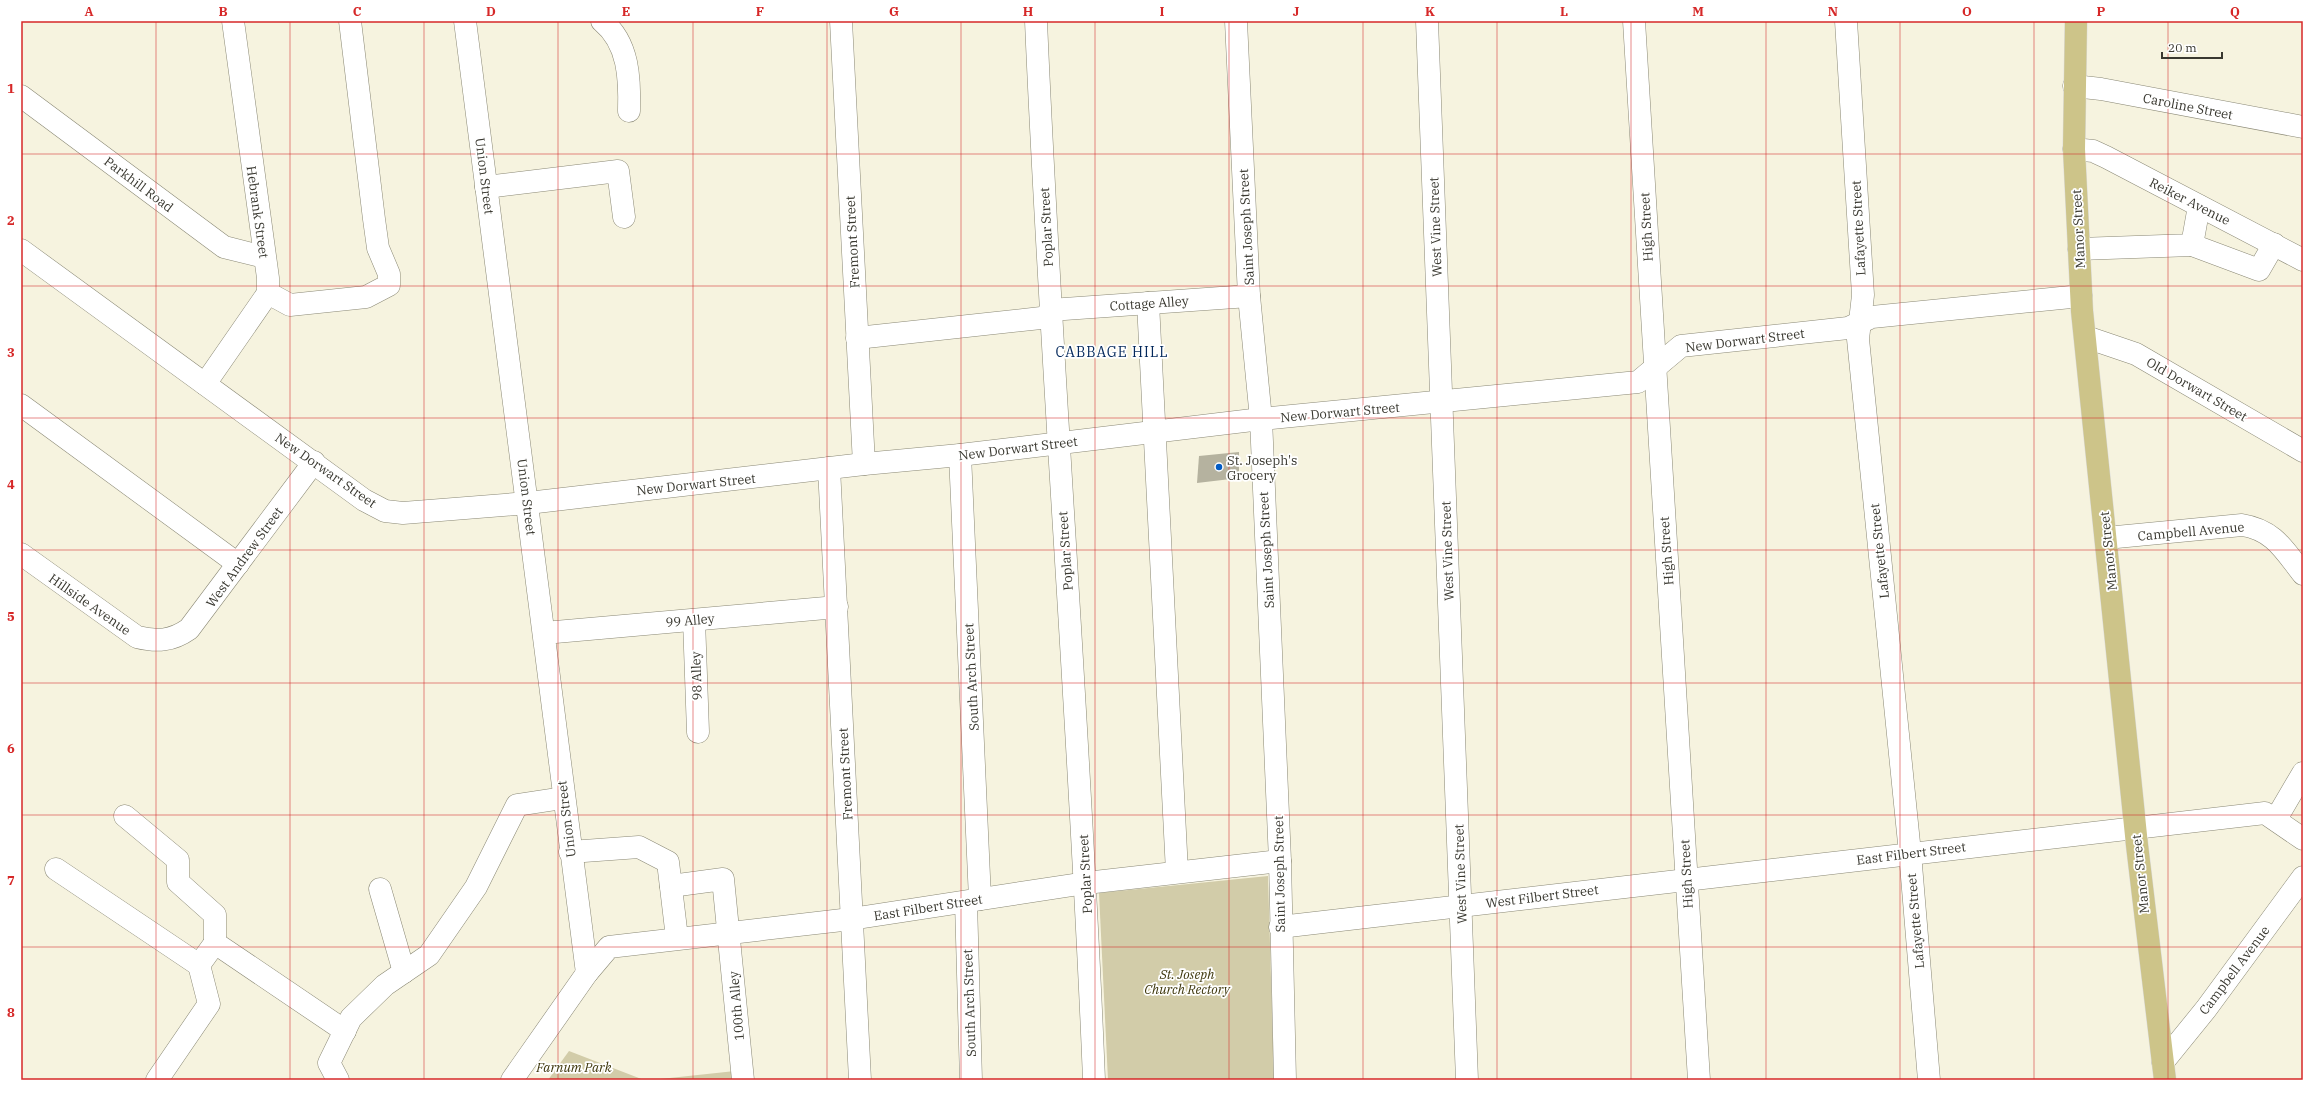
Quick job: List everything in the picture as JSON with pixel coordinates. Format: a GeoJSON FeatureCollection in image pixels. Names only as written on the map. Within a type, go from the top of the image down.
{"type":"FeatureCollection","features":[{"type":"Feature","properties":{"kind":"main road","name":"Manor Street"},"geometry":{"type":"LineString","coordinates":[[2076,21],[2074,149],[2081,296],[2135,828],[2164,1071]]}},
{"type":"Feature","properties":{"kind":"street","name":"Hebrank Street"},"geometry":{"type":"LineString","coordinates":[[233,21],[268,278],[268,293]]}},
{"type":"Feature","properties":{"kind":"street"},"geometry":{"type":"LineString","coordinates":[[205,384],[268,293],[290,305],[366,297],[389,285],[389,274],[378,248],[350,21]]}},
{"type":"Feature","properties":{"kind":"street","name":"Union Street"},"geometry":{"type":"LineString","coordinates":[[465,21],[528,503],[563,798],[587,973]]}},
{"type":"Feature","properties":{"kind":"street"},"geometry":{"type":"LineString","coordinates":[[602,21],[609,27],[624,50],[630,84],[629,111]]}},
{"type":"Feature","properties":{"kind":"street","name":"Fremont Street"},"geometry":{"type":"LineString","coordinates":[[841,21],[864,464]]}},
{"type":"Feature","properties":{"kind":"street","name":"Poplar Street"},"geometry":{"type":"LineString","coordinates":[[1036,21],[1050,314],[1086,883],[1094,1080]]}},
{"type":"Feature","properties":{"kind":"street","name":"Saint Joseph Street"},"geometry":{"type":"LineString","coordinates":[[1236,21],[1249,296],[1260,419],[1280,861],[1280,927],[1286,1080]]}},
{"type":"Feature","properties":{"kind":"street","name":"West Vine Street"},"geometry":{"type":"LineString","coordinates":[[1427,21],[1467,1080]]}},
{"type":"Feature","properties":{"kind":"street","name":"High Street"},"geometry":{"type":"LineString","coordinates":[[1634,21],[1654,368],[1699,1080]]}},
{"type":"Feature","properties":{"kind":"street","name":"Lafayette Street"},"geometry":{"type":"LineString","coordinates":[[1846,21],[1862,295],[1858,340],[1910,853],[1929,1080]]}},
{"type":"Feature","properties":{"kind":"street","name":"Caroline Street"},"geometry":{"type":"LineString","coordinates":[[2074,86],[2101,89],[2303,127]]}},
{"type":"Feature","properties":{"kind":"street","name":"Parkhill Road"},"geometry":{"type":"LineString","coordinates":[[21,96],[224,247],[264,257]]}},
{"type":"Feature","properties":{"kind":"street","name":"Reiker Avenue"},"geometry":{"type":"LineString","coordinates":[[2074,149],[2093,151],[2106,157],[2303,260]]}},
{"type":"Feature","properties":{"kind":"street"},"geometry":{"type":"LineString","coordinates":[[486,187],[618,171],[624,218]]}},
{"type":"Feature","properties":{"kind":"street"},"geometry":{"type":"LineString","coordinates":[[2192,245],[2199,206]]}},
{"type":"Feature","properties":{"kind":"street"},"geometry":{"type":"LineString","coordinates":[[2079,249],[2192,245],[2259,270],[2274,244]]}},
{"type":"Feature","properties":{"kind":"street","name":"New Dorwart Street"},"geometry":{"type":"LineString","coordinates":[[21,250],[314,462],[364,500],[386,511],[403,513],[528,503],[864,464],[960,455],[1260,419],[1638,382],[1681,346],[1848,328],[1872,317],[2081,296]]}},
{"type":"Feature","properties":{"kind":"street","name":"Cottage Alley"},"geometry":{"type":"LineString","coordinates":[[857,338],[1148,303],[1249,296]]}},
{"type":"Feature","properties":{"kind":"street"},"geometry":{"type":"LineString","coordinates":[[1148,303],[1177,872]]}},
{"type":"Feature","properties":{"kind":"street","name":"Old Dorwart Street"},"geometry":{"type":"LineString","coordinates":[[2086,337],[2136,354],[2303,451]]}},
{"type":"Feature","properties":{"kind":"street"},"geometry":{"type":"LineString","coordinates":[[21,405],[238,564]]}},
{"type":"Feature","properties":{"kind":"street","name":"South Arch Street"},"geometry":{"type":"LineString","coordinates":[[960,455],[973,901],[971,1080]]}},
{"type":"Feature","properties":{"kind":"street","name":"West Andrew Street"},"geometry":{"type":"LineString","coordinates":[[165,640],[180,636],[189,629],[314,462]]}},
{"type":"Feature","properties":{"kind":"street","name":"Fremont Street"},"geometry":{"type":"LineString","coordinates":[[829,468],[860,1080]]}},
{"type":"Feature","properties":{"kind":"street","name":"Campbell Avenue"},"geometry":{"type":"LineString","coordinates":[[2106,538],[2242,525],[2265,530],[2303,574]]}},
{"type":"Feature","properties":{"kind":"street","name":"Hillside Avenue"},"geometry":{"type":"LineString","coordinates":[[21,554],[137,637],[153,641],[165,640]]}},
{"type":"Feature","properties":{"kind":"street","name":"99 Alley"},"geometry":{"type":"LineString","coordinates":[[544,633],[837,607]]}},
{"type":"Feature","properties":{"kind":"street","name":"98 Alley"},"geometry":{"type":"LineString","coordinates":[[694,620],[698,732]]}},
{"type":"Feature","properties":{"kind":"street"},"geometry":{"type":"LineString","coordinates":[[2276,819],[2303,773]]}},
{"type":"Feature","properties":{"kind":"street"},"geometry":{"type":"LineString","coordinates":[[338,1080],[329,1063],[351,1018],[384,986],[429,955],[476,887],[517,805],[563,798]]}},
{"type":"Feature","properties":{"kind":"street"},"geometry":{"type":"LineString","coordinates":[[2135,828],[2265,813],[2276,819],[2303,839]]}},
{"type":"Feature","properties":{"kind":"street"},"geometry":{"type":"LineString","coordinates":[[125,816],[178,860],[178,882],[215,915],[214,943],[199,965]]}},
{"type":"Feature","properties":{"kind":"street","name":"East Filbert Street"},"geometry":{"type":"LineString","coordinates":[[1686,880],[2135,828]]}},
{"type":"Feature","properties":{"kind":"street"},"geometry":{"type":"LineString","coordinates":[[570,852],[639,847],[668,862],[677,938]]}},
{"type":"Feature","properties":{"kind":"street","name":"East Filbert Street"},"geometry":{"type":"LineString","coordinates":[[512,1080],[587,973],[609,947],[851,919],[1086,883],[1280,861]]}},
{"type":"Feature","properties":{"kind":"street"},"geometry":{"type":"LineString","coordinates":[[56,869],[199,965],[209,1004],[157,1080]]}},
{"type":"Feature","properties":{"kind":"street","name":"Campbell Avenue"},"geometry":{"type":"LineString","coordinates":[[2164,1071],[2206,1009],[2303,877]]}},
{"type":"Feature","properties":{"kind":"street","name":"100th Alley"},"geometry":{"type":"LineString","coordinates":[[671,886],[723,879],[743,1080]]}},
{"type":"Feature","properties":{"kind":"street","name":"West Filbert Street"},"geometry":{"type":"LineString","coordinates":[[1280,927],[1686,880]]}},
{"type":"Feature","properties":{"kind":"street"},"geometry":{"type":"LineString","coordinates":[[380,889],[404,972]]}},
{"type":"Feature","properties":{"kind":"street"},"geometry":{"type":"LineString","coordinates":[[214,943],[345,1031]]}},
{"type":"Feature","properties":{"kind":"green space","name":"St. Joseph Church Rectory"},"geometry":{"type":"Polygon","coordinates":[[[1268,876],[1274,1080],[1108,1080],[1099,893],[1268,876]]]}},
{"type":"Feature","properties":{"kind":"green space","name":"Farnum Park"},"geometry":{"type":"Polygon","coordinates":[[[569,1051],[644,1080],[548,1080],[569,1051]]]}},
{"type":"Feature","properties":{"kind":"green space"},"geometry":{"type":"Polygon","coordinates":[[[735,1071],[736,1080],[651,1080],[735,1071]]]}},
{"type":"Feature","properties":{"kind":"building","name":"St. Joseph's Grocery"},"geometry":{"type":"Polygon","coordinates":[[[1239,452],[1239,478],[1197,483],[1199,456],[1239,452]]]}},
{"type":"Feature","properties":{"kind":"place","name":"St. Joseph's Grocery"},"geometry":{"type":"Point","coordinates":[1219,467]}},
{"type":"Feature","properties":{"kind":"district","name":"CABBAGE HILL"},"geometry":{"type":"Point","coordinates":[1112,352]}}]}
